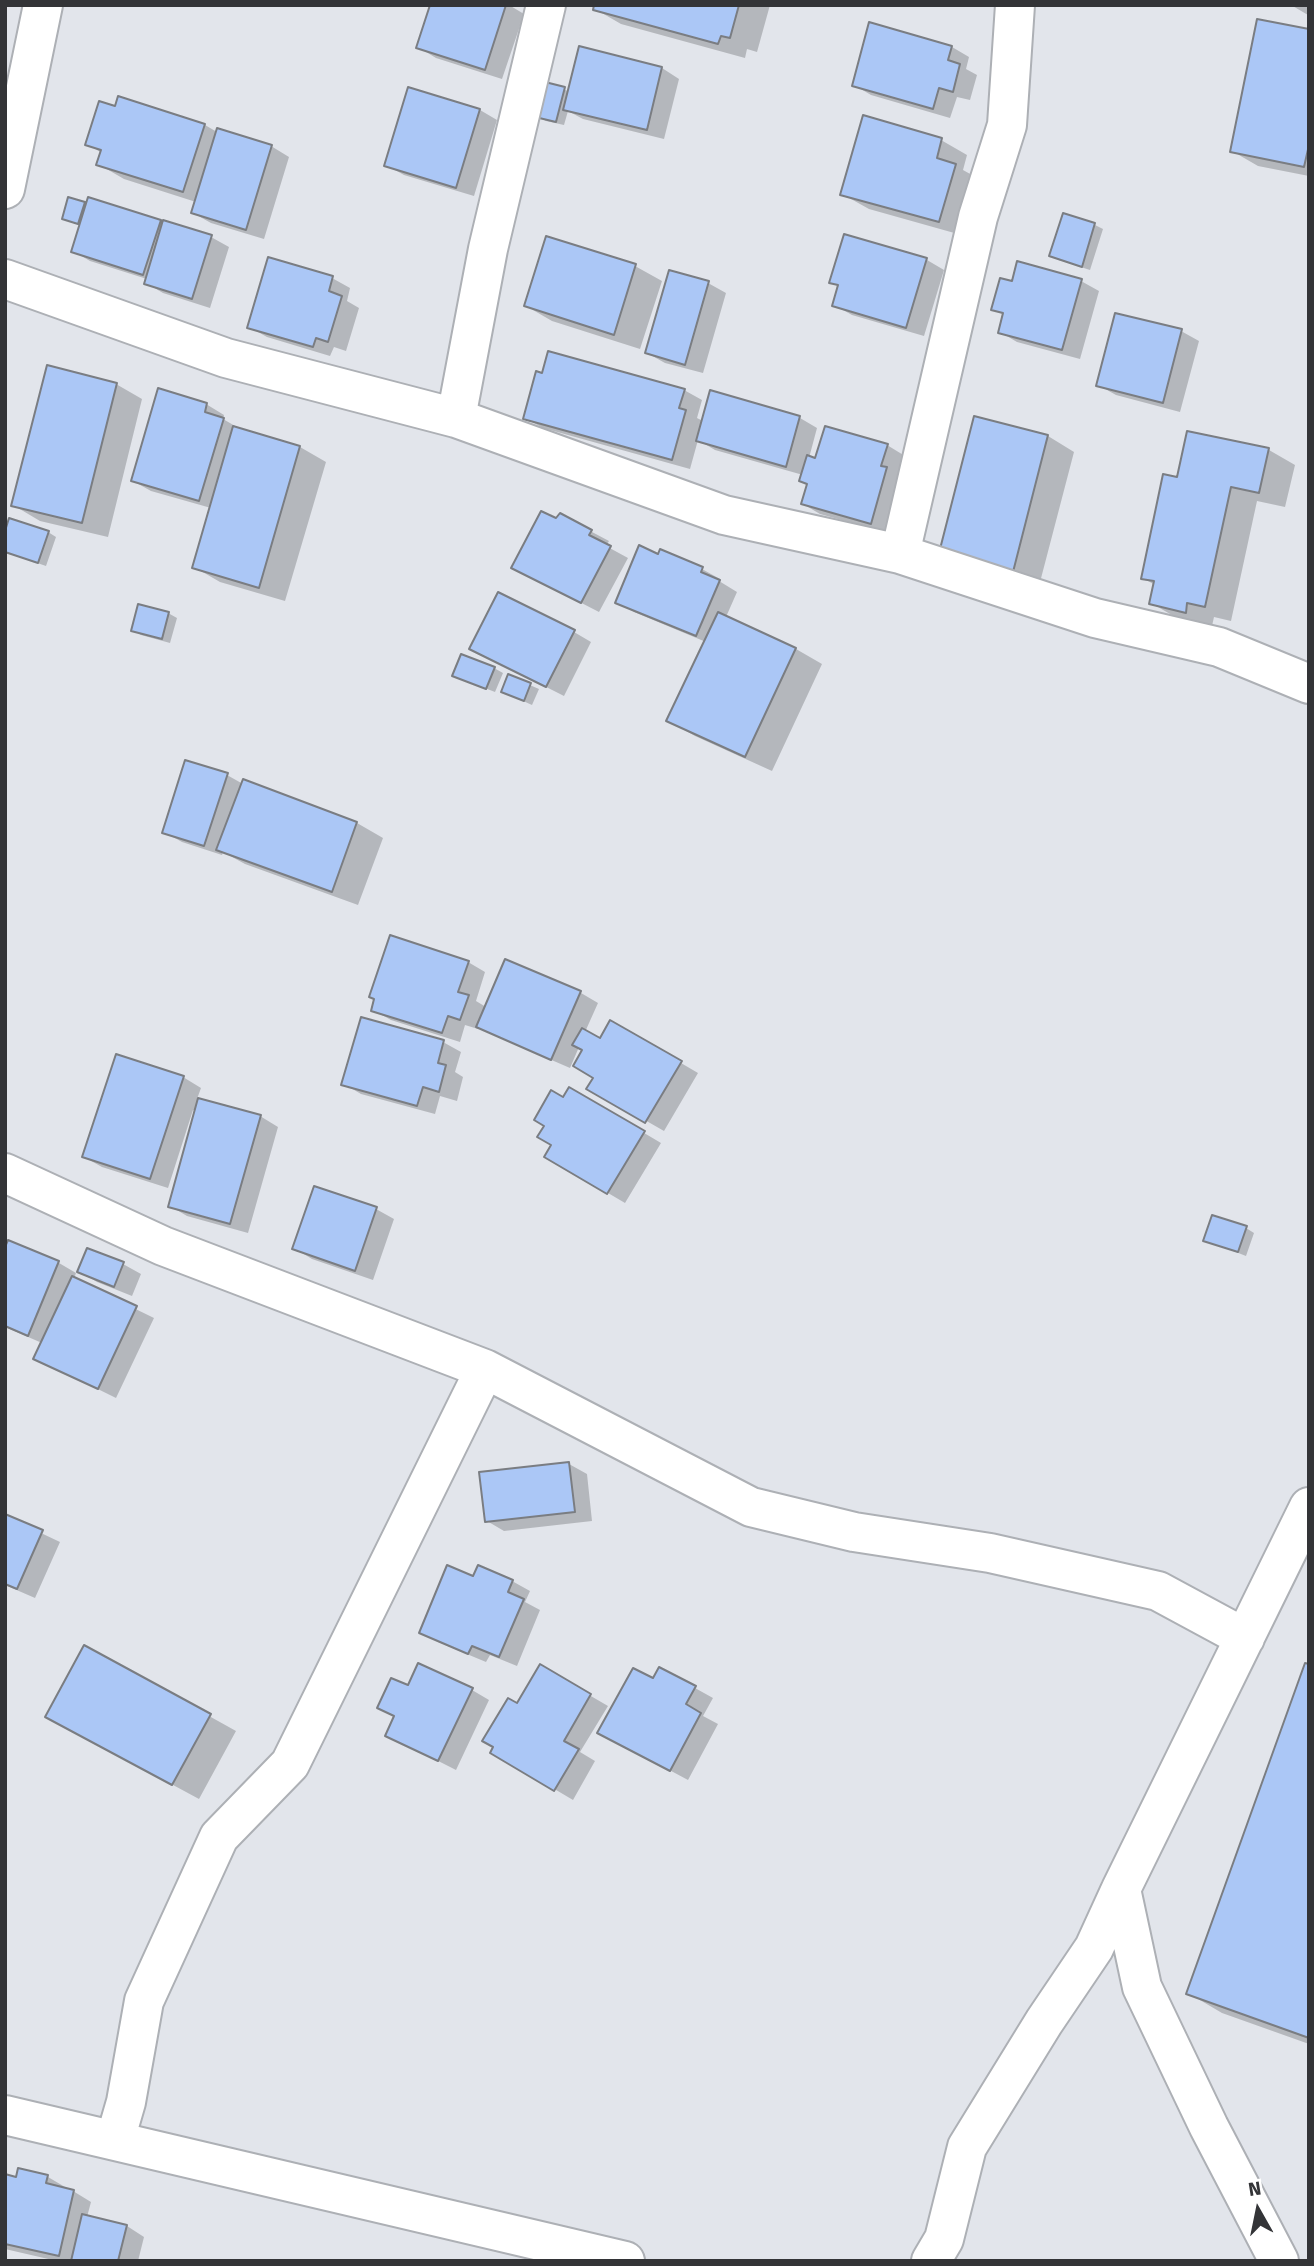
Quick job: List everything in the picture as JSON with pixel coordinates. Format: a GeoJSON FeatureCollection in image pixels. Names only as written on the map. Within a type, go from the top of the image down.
{"type":"FeatureCollection","features":[{"type":"Feature","properties":{"kind":"street"},"geometry":{"type":"LineString","coordinates":[[5,190],[43,5]]}},
{"type":"Feature","properties":{"kind":"street"},"geometry":{"type":"LineString","coordinates":[[456,418],[488,249],[546,5]]}},
{"type":"Feature","properties":{"kind":"street"},"geometry":{"type":"LineString","coordinates":[[900,554],[978,217],[1007,125],[1015,5]]}},
{"type":"Feature","properties":{"kind":"street"},"geometry":{"type":"LineString","coordinates":[[5,279],[226,358],[456,418],[724,515],[900,554],[1096,618],[1219,647],[1309,684]]}},
{"type":"Feature","properties":{"kind":"street"},"geometry":{"type":"LineString","coordinates":[[5,1173],[163,1246],[485,1369],[751,1507],[854,1532],[990,1553],[1158,1591],[1245,1637]]}},
{"type":"Feature","properties":{"kind":"street"},"geometry":{"type":"LineString","coordinates":[[115,2140],[127,2102],[144,2001],[219,1837],[290,1764],[485,1369]]}},
{"type":"Feature","properties":{"kind":"street"},"geometry":{"type":"LineString","coordinates":[[931,2261],[944,2239],[967,2147],[1044,2022],[1094,1948],[1309,1507]]}},
{"type":"Feature","properties":{"kind":"street"},"geometry":{"type":"LineString","coordinates":[[1121,1889],[1142,1987],[1209,2127],[1279,2261]]}},
{"type":"Feature","properties":{"kind":"street"},"geometry":{"type":"LineString","coordinates":[[5,2115],[625,2261]]}},
{"type":"Feature","properties":{"kind":"building"},"geometry":{"type":"Polygon","coordinates":[[[430,5],[506,5],[485,70],[416,48],[430,5]]]}},
{"type":"Feature","properties":{"kind":"building"},"geometry":{"type":"Polygon","coordinates":[[[594,5],[739,5],[730,38],[721,36],[718,44],[593,10],[594,5]]]}},
{"type":"Feature","properties":{"kind":"building"},"geometry":{"type":"Polygon","coordinates":[[[1257,19],[1309,29],[1309,145],[1304,167],[1230,152],[1257,19]]]}},
{"type":"Feature","properties":{"kind":"building"},"geometry":{"type":"Polygon","coordinates":[[[869,22],[952,46],[948,60],[960,64],[953,92],[939,88],[933,109],[852,86],[869,22]]]}},
{"type":"Feature","properties":{"kind":"building"},"geometry":{"type":"Polygon","coordinates":[[[579,46],[662,67],[647,130],[563,110],[579,46]]]}},
{"type":"Feature","properties":{"kind":"building"},"geometry":{"type":"Polygon","coordinates":[[[545,82],[565,87],[556,122],[535,117],[545,82]]]}},
{"type":"Feature","properties":{"kind":"building"},"geometry":{"type":"Polygon","coordinates":[[[408,87],[480,109],[456,188],[384,166],[408,87]]]}},
{"type":"Feature","properties":{"kind":"building"},"geometry":{"type":"Polygon","coordinates":[[[118,96],[205,124],[183,192],[96,165],[101,150],[85,145],[99,101],[115,106],[118,96]]]}},
{"type":"Feature","properties":{"kind":"building"},"geometry":{"type":"Polygon","coordinates":[[[863,115],[942,138],[937,158],[956,164],[939,222],[840,195],[863,115]]]}},
{"type":"Feature","properties":{"kind":"building"},"geometry":{"type":"Polygon","coordinates":[[[217,128],[272,145],[246,230],[191,213],[217,128]]]}},
{"type":"Feature","properties":{"kind":"building"},"geometry":{"type":"Polygon","coordinates":[[[68,197],[85,202],[78,224],[62,219],[68,197]]]}},
{"type":"Feature","properties":{"kind":"building"},"geometry":{"type":"Polygon","coordinates":[[[88,197],[161,220],[143,275],[71,252],[88,197]]]}},
{"type":"Feature","properties":{"kind":"building"},"geometry":{"type":"Polygon","coordinates":[[[1063,213],[1095,223],[1082,267],[1049,256],[1063,213]]]}},
{"type":"Feature","properties":{"kind":"building"},"geometry":{"type":"Polygon","coordinates":[[[163,220],[212,235],[192,299],[144,284],[163,220]]]}},
{"type":"Feature","properties":{"kind":"building"},"geometry":{"type":"Polygon","coordinates":[[[844,234],[927,258],[906,328],[832,306],[838,285],[829,283],[844,234]]]}},
{"type":"Feature","properties":{"kind":"building"},"geometry":{"type":"Polygon","coordinates":[[[546,236],[636,264],[614,335],[524,306],[546,236]]]}},
{"type":"Feature","properties":{"kind":"building"},"geometry":{"type":"Polygon","coordinates":[[[268,257],[333,276],[329,291],[342,296],[328,342],[316,338],[313,347],[247,328],[268,257]]]}},
{"type":"Feature","properties":{"kind":"building"},"geometry":{"type":"Polygon","coordinates":[[[1017,261],[1082,279],[1062,350],[998,333],[1003,313],[991,310],[1000,278],[1012,281],[1017,261]]]}},
{"type":"Feature","properties":{"kind":"building"},"geometry":{"type":"Polygon","coordinates":[[[669,270],[709,281],[685,365],[645,353],[669,270]]]}},
{"type":"Feature","properties":{"kind":"building"},"geometry":{"type":"Polygon","coordinates":[[[1115,313],[1182,329],[1163,403],[1096,386],[1115,313]]]}},
{"type":"Feature","properties":{"kind":"building"},"geometry":{"type":"Polygon","coordinates":[[[548,351],[685,389],[679,408],[686,410],[672,460],[523,419],[536,371],[542,373],[548,351]]]}},
{"type":"Feature","properties":{"kind":"building"},"geometry":{"type":"Polygon","coordinates":[[[47,365],[117,383],[82,523],[11,506],[47,365]]]}},
{"type":"Feature","properties":{"kind":"building"},"geometry":{"type":"Polygon","coordinates":[[[158,388],[207,403],[205,412],[224,418],[199,501],[131,481],[158,388]]]}},
{"type":"Feature","properties":{"kind":"building"},"geometry":{"type":"Polygon","coordinates":[[[710,390],[800,416],[786,467],[696,441],[710,390]]]}},
{"type":"Feature","properties":{"kind":"building"},"geometry":{"type":"Polygon","coordinates":[[[974,416],[1048,435],[1013,572],[939,553],[974,416]]]}},
{"type":"Feature","properties":{"kind":"building"},"geometry":{"type":"Polygon","coordinates":[[[233,426],[300,446],[259,588],[192,568],[233,426]]]}},
{"type":"Feature","properties":{"kind":"building"},"geometry":{"type":"Polygon","coordinates":[[[825,426],[888,444],[881,466],[887,467],[871,524],[801,504],[807,484],[799,481],[807,455],[815,458],[825,426]]]}},
{"type":"Feature","properties":{"kind":"building"},"geometry":{"type":"Polygon","coordinates":[[[1187,431],[1269,448],[1259,493],[1231,487],[1205,607],[1187,603],[1186,613],[1149,604],[1154,581],[1141,579],[1163,474],[1177,477],[1187,431]]]}},
{"type":"Feature","properties":{"kind":"building"},"geometry":{"type":"Polygon","coordinates":[[[541,511],[556,518],[560,513],[592,530],[589,535],[611,546],[581,603],[511,568],[541,511]]]}},
{"type":"Feature","properties":{"kind":"building"},"geometry":{"type":"Polygon","coordinates":[[[9,518],[49,531],[38,563],[5,552],[5,531],[9,518]]]}},
{"type":"Feature","properties":{"kind":"building"},"geometry":{"type":"Polygon","coordinates":[[[639,545],[658,554],[660,549],[703,567],[701,572],[720,580],[696,636],[615,603],[639,545]]]}},
{"type":"Feature","properties":{"kind":"building"},"geometry":{"type":"Polygon","coordinates":[[[498,592],[575,630],[546,687],[469,649],[498,592]]]}},
{"type":"Feature","properties":{"kind":"building"},"geometry":{"type":"Polygon","coordinates":[[[138,604],[169,612],[162,639],[131,631],[138,604]]]}},
{"type":"Feature","properties":{"kind":"building"},"geometry":{"type":"Polygon","coordinates":[[[718,612],[796,648],[745,757],[666,721],[718,612]]]}},
{"type":"Feature","properties":{"kind":"building"},"geometry":{"type":"Polygon","coordinates":[[[461,654],[495,667],[486,689],[452,676],[461,654]]]}},
{"type":"Feature","properties":{"kind":"building"},"geometry":{"type":"Polygon","coordinates":[[[508,674],[531,683],[524,701],[501,692],[508,674]]]}},
{"type":"Feature","properties":{"kind":"building"},"geometry":{"type":"Polygon","coordinates":[[[185,760],[228,773],[204,846],[162,833],[185,760]]]}},
{"type":"Feature","properties":{"kind":"building"},"geometry":{"type":"Polygon","coordinates":[[[243,779],[357,822],[332,892],[216,850],[243,779]]]}},
{"type":"Feature","properties":{"kind":"building"},"geometry":{"type":"Polygon","coordinates":[[[390,935],[469,961],[458,992],[469,995],[460,1020],[448,1016],[442,1033],[371,1011],[374,999],[369,997],[390,935]]]}},
{"type":"Feature","properties":{"kind":"building"},"geometry":{"type":"Polygon","coordinates":[[[505,959],[581,991],[551,1060],[476,1027],[505,959]]]}},
{"type":"Feature","properties":{"kind":"building"},"geometry":{"type":"Polygon","coordinates":[[[361,1017],[444,1040],[438,1063],[446,1065],[439,1092],[423,1087],[417,1106],[341,1085],[361,1017]]]}},
{"type":"Feature","properties":{"kind":"building"},"geometry":{"type":"Polygon","coordinates":[[[610,1020],[682,1061],[645,1123],[586,1089],[593,1078],[573,1066],[582,1050],[572,1045],[582,1028],[600,1038],[610,1020]]]}},
{"type":"Feature","properties":{"kind":"building"},"geometry":{"type":"Polygon","coordinates":[[[116,1054],[184,1076],[150,1179],[82,1157],[116,1054]]]}},
{"type":"Feature","properties":{"kind":"building"},"geometry":{"type":"Polygon","coordinates":[[[569,1087],[645,1131],[607,1194],[544,1157],[551,1145],[537,1137],[544,1126],[534,1120],[551,1090],[563,1097],[569,1087]]]}},
{"type":"Feature","properties":{"kind":"building"},"geometry":{"type":"Polygon","coordinates":[[[198,1098],[261,1115],[230,1224],[168,1207],[198,1098]]]}},
{"type":"Feature","properties":{"kind":"building"},"geometry":{"type":"Polygon","coordinates":[[[314,1186],[377,1207],[355,1271],[292,1249],[314,1186]]]}},
{"type":"Feature","properties":{"kind":"building"},"geometry":{"type":"Polygon","coordinates":[[[1212,1215],[1247,1226],[1238,1252],[1203,1241],[1212,1215]]]}},
{"type":"Feature","properties":{"kind":"building"},"geometry":{"type":"Polygon","coordinates":[[[8,1240],[59,1261],[28,1336],[5,1326],[5,1247],[8,1240]]]}},
{"type":"Feature","properties":{"kind":"building"},"geometry":{"type":"Polygon","coordinates":[[[87,1248],[124,1262],[114,1287],[77,1272],[87,1248]]]}},
{"type":"Feature","properties":{"kind":"building"},"geometry":{"type":"Polygon","coordinates":[[[72,1276],[137,1306],[98,1389],[33,1359],[72,1276]]]}},
{"type":"Feature","properties":{"kind":"building"},"geometry":{"type":"Polygon","coordinates":[[[569,1462],[575,1512],[485,1522],[479,1472],[569,1462]]]}},
{"type":"Feature","properties":{"kind":"building"},"geometry":{"type":"Polygon","coordinates":[[[5,1514],[43,1530],[17,1589],[5,1584],[5,1514]]]}},
{"type":"Feature","properties":{"kind":"building"},"geometry":{"type":"Polygon","coordinates":[[[447,1565],[473,1576],[478,1565],[513,1580],[508,1592],[524,1599],[499,1657],[472,1646],[468,1654],[419,1633],[447,1565]]]}},
{"type":"Feature","properties":{"kind":"building"},"geometry":{"type":"Polygon","coordinates":[[[84,1645],[211,1714],[172,1785],[45,1717],[84,1645]]]}},
{"type":"Feature","properties":{"kind":"building"},"geometry":{"type":"Polygon","coordinates":[[[418,1663],[473,1688],[438,1761],[385,1736],[394,1716],[377,1708],[391,1678],[408,1685],[418,1663]]]}},
{"type":"Feature","properties":{"kind":"building"},"geometry":{"type":"Polygon","coordinates":[[[1305,1663],[1309,1664],[1309,2038],[1186,1994],[1305,1663]]]}},
{"type":"Feature","properties":{"kind":"building"},"geometry":{"type":"Polygon","coordinates":[[[540,1664],[591,1694],[564,1741],[579,1749],[554,1791],[490,1753],[493,1747],[482,1741],[508,1698],[517,1703],[540,1664]]]}},
{"type":"Feature","properties":{"kind":"building"},"geometry":{"type":"Polygon","coordinates":[[[659,1667],[696,1686],[686,1704],[701,1713],[670,1771],[597,1733],[633,1668],[653,1678],[659,1667]]]}},
{"type":"Feature","properties":{"kind":"building"},"geometry":{"type":"Polygon","coordinates":[[[18,2168],[48,2175],[46,2183],[74,2190],[59,2256],[5,2244],[5,2174],[16,2177],[18,2168]]]}},
{"type":"Feature","properties":{"kind":"building"},"geometry":{"type":"Polygon","coordinates":[[[82,2214],[127,2225],[118,2261],[71,2261],[82,2214]]]}}]}
